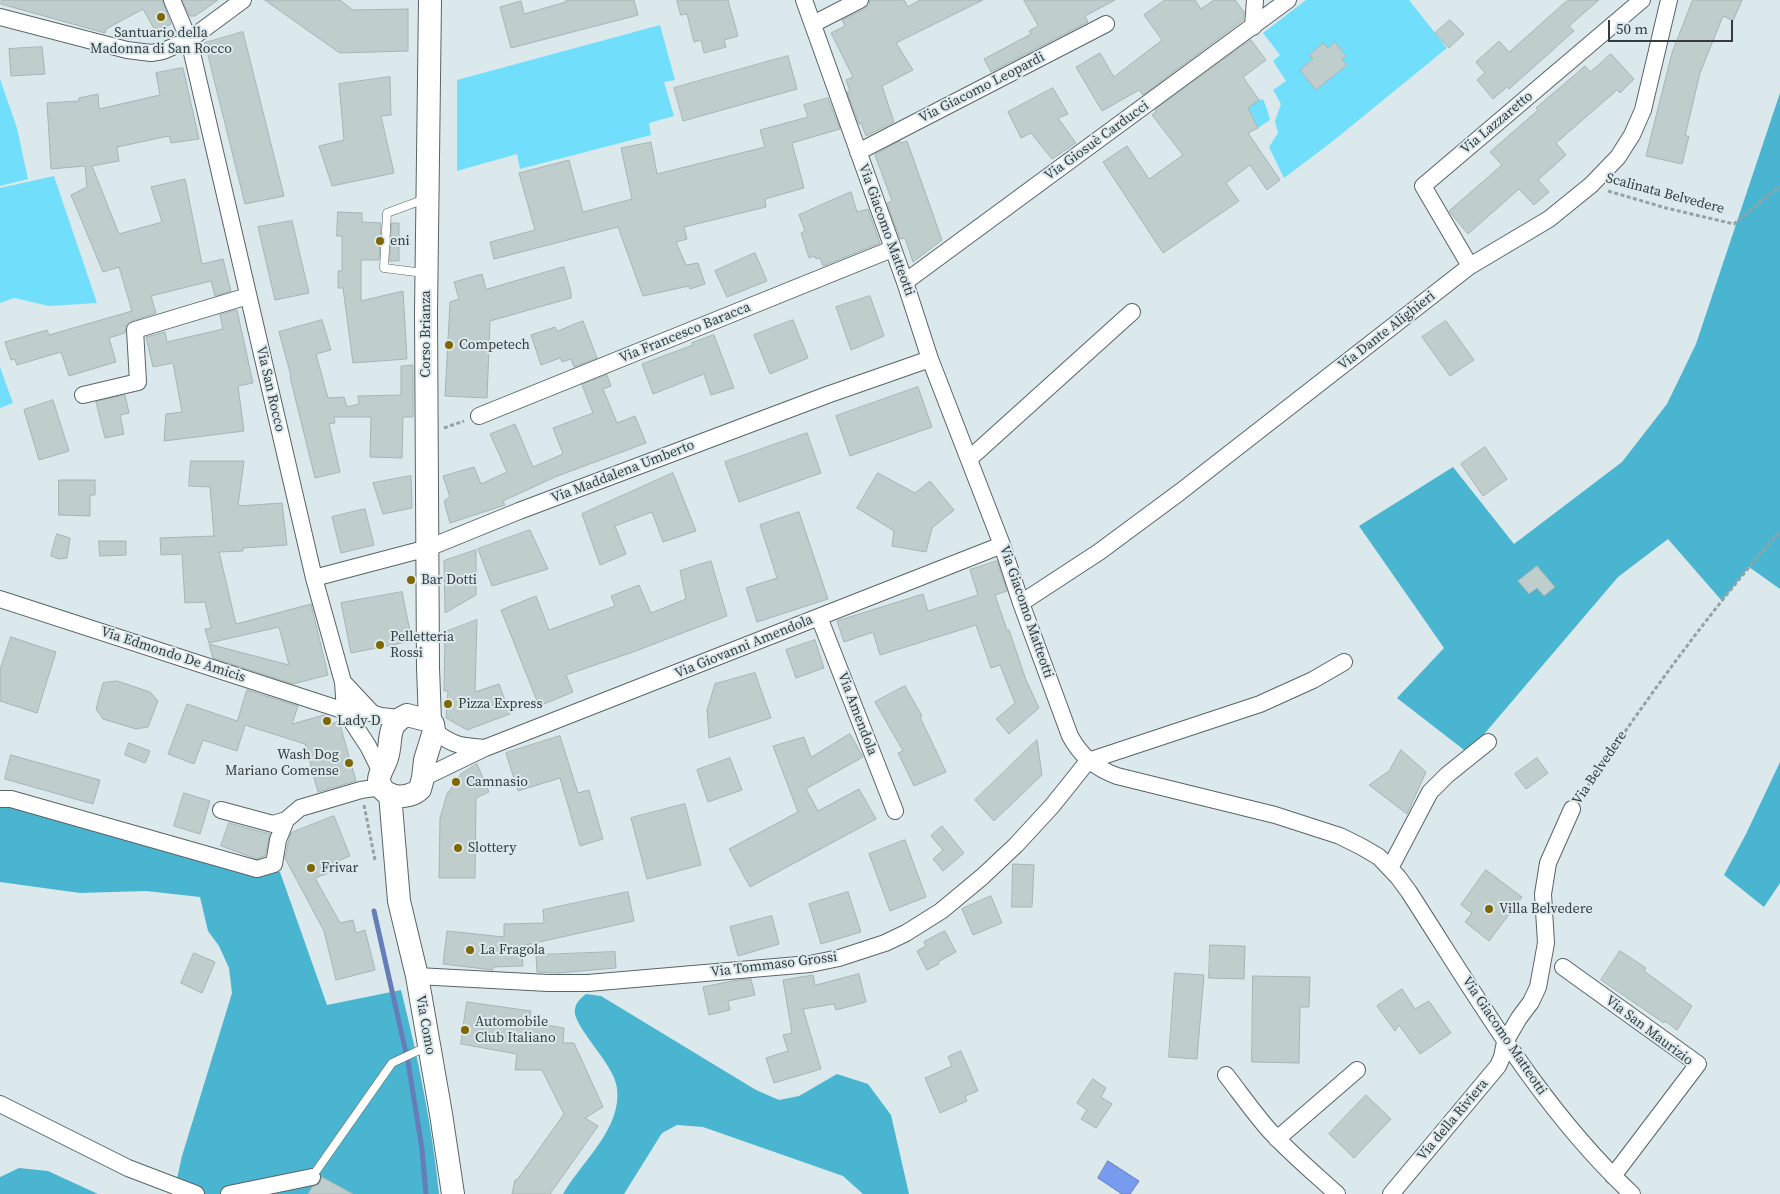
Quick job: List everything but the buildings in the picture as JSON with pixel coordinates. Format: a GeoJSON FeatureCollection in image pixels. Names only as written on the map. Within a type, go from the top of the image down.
{"type":"FeatureCollection","features":[{"type":"Feature","properties":{"kind":"main road","name":"Corso Brianza"},"geometry":{"type":"LineString","coordinates":[[420,786],[432,726],[428,668],[426,434],[430,0]]}},
{"type":"Feature","properties":{"kind":"main road","name":"Corso Brianza"},"geometry":{"type":"LineString","coordinates":[[384,784],[391,731],[420,689],[428,668]]}},
{"type":"Feature","properties":{"kind":"main road"},"geometry":{"type":"LineString","coordinates":[[403,716],[432,726]]}},
{"type":"Feature","properties":{"kind":"main road"},"geometry":{"type":"LineString","coordinates":[[384,784],[403,797],[420,786]]}},
{"type":"Feature","properties":{"kind":"main road","name":"Via Como"},"geometry":{"type":"LineString","coordinates":[[384,784],[395,857],[399,901],[417,976],[453,1194]]}},
{"type":"Feature","properties":{"kind":"main road","name":"Via Como"},"geometry":{"type":"LineString","coordinates":[[395,857],[420,786]]}},
{"type":"Feature","properties":{"kind":"street","name":"Via San Rocco"},"geometry":{"type":"LineString","coordinates":[[172,0],[189,40],[314,578],[342,682],[345,712],[368,746],[384,784]]}},
{"type":"Feature","properties":{"kind":"street"},"geometry":{"type":"LineString","coordinates":[[0,17],[127,50],[143,52],[164,51],[189,40],[243,0]]}},
{"type":"Feature","properties":{"kind":"street","name":"Via Giacomo Matteotti"},"geometry":{"type":"LineString","coordinates":[[804,0],[905,282],[930,359],[1002,545],[1021,603],[1070,736],[1078,749],[1088,761],[1104,771],[1124,778],[1260,811],[1329,832],[1379,857],[1409,892],[1505,1042],[1532,1080],[1571,1129],[1613,1176],[1632,1194]]}},
{"type":"Feature","properties":{"kind":"street"},"geometry":{"type":"LineString","coordinates":[[813,24],[860,0]]}},
{"type":"Feature","properties":{"kind":"street"},"geometry":{"type":"LineString","coordinates":[[1253,27],[1255,0]]}},
{"type":"Feature","properties":{"kind":"street","name":"Via Giosuè Carducci"},"geometry":{"type":"LineString","coordinates":[[905,282],[1288,0]]}},
{"type":"Feature","properties":{"kind":"street","name":"Via Lazzaretto"},"geometry":{"type":"LineString","coordinates":[[1470,266],[1423,186],[1642,0]]}},
{"type":"Feature","properties":{"kind":"street","name":"Via Dante Alighieri"},"geometry":{"type":"LineString","coordinates":[[1021,603],[1099,552],[1180,492],[1470,266],[1549,219],[1591,185],[1618,157],[1632,135],[1639,118],[1669,0]]}},
{"type":"Feature","properties":{"kind":"street","name":"Via Giacomo Leopardi"},"geometry":{"type":"LineString","coordinates":[[858,152],[1106,24]]}},
{"type":"Feature","properties":{"kind":"street","name":"Via Francesco Baracca"},"geometry":{"type":"LineString","coordinates":[[479,416],[892,249]]}},
{"type":"Feature","properties":{"kind":"street"},"geometry":{"type":"LineString","coordinates":[[84,395],[138,382],[135,330],[248,296]]}},
{"type":"Feature","properties":{"kind":"street"},"geometry":{"type":"LineString","coordinates":[[969,459],[1132,312]]}},
{"type":"Feature","properties":{"kind":"street","name":"Via Maddalena Umberto"},"geometry":{"type":"LineString","coordinates":[[314,578],[428,548],[520,511],[827,395],[930,359]]}},
{"type":"Feature","properties":{"kind":"street","name":"Via Giovanni Amendola"},"geometry":{"type":"LineString","coordinates":[[420,786],[485,748],[1002,545]]}},
{"type":"Feature","properties":{"kind":"street","name":"Via Edmondo De Amicis"},"geometry":{"type":"LineString","coordinates":[[0,599],[345,712],[381,716],[403,716]]}},
{"type":"Feature","properties":{"kind":"street","name":"Via Amendola"},"geometry":{"type":"LineString","coordinates":[[819,616],[895,811]]}},
{"type":"Feature","properties":{"kind":"street"},"geometry":{"type":"LineString","coordinates":[[1088,761],[1260,704],[1313,680],[1344,662]]}},
{"type":"Feature","properties":{"kind":"street"},"geometry":{"type":"LineString","coordinates":[[342,682],[372,714]]}},
{"type":"Feature","properties":{"kind":"street","name":"Via Giovanni Amendola"},"geometry":{"type":"LineString","coordinates":[[432,726],[449,742],[462,746],[485,748]]}},
{"type":"Feature","properties":{"kind":"street"},"geometry":{"type":"LineString","coordinates":[[1390,868],[1430,792],[1447,775],[1488,742]]}},
{"type":"Feature","properties":{"kind":"street","name":"Via Tommaso Grossi"},"geometry":{"type":"LineString","coordinates":[[417,976],[566,983],[618,981],[810,964],[840,958],[885,943],[926,921],[965,892],[1034,827],[1088,761]]}},
{"type":"Feature","properties":{"kind":"street"},"geometry":{"type":"LineString","coordinates":[[222,810],[273,824],[286,820],[300,808],[384,784]]}},
{"type":"Feature","properties":{"kind":"street"},"geometry":{"type":"LineString","coordinates":[[0,798],[11,799],[257,869],[274,864],[278,840],[286,820]]}},
{"type":"Feature","properties":{"kind":"street","name":"Via Belvedere"},"geometry":{"type":"LineString","coordinates":[[1505,1042],[1531,1002],[1538,987],[1546,943],[1543,894],[1548,863],[1572,809]]}},
{"type":"Feature","properties":{"kind":"street","name":"Via San Maurizio"},"geometry":{"type":"LineString","coordinates":[[1564,968],[1698,1064],[1613,1176]]}},
{"type":"Feature","properties":{"kind":"street","name":"Via della Riviera"},"geometry":{"type":"LineString","coordinates":[[1391,1194],[1498,1066],[1505,1042]]}},
{"type":"Feature","properties":{"kind":"street"},"geometry":{"type":"LineString","coordinates":[[1277,1139],[1357,1070]]}},
{"type":"Feature","properties":{"kind":"street"},"geometry":{"type":"LineString","coordinates":[[1226,1075],[1277,1139],[1337,1194]]}},
{"type":"Feature","properties":{"kind":"street"},"geometry":{"type":"LineString","coordinates":[[0,1104],[128,1168],[196,1194]]}},
{"type":"Feature","properties":{"kind":"street"},"geometry":{"type":"LineString","coordinates":[[229,1194],[312,1177]]}},
{"type":"Feature","properties":{"kind":"lane"},"geometry":{"type":"LineString","coordinates":[[426,274],[384,268],[387,213],[427,199]]}},
{"type":"Feature","properties":{"kind":"lane"},"geometry":{"type":"LineString","coordinates":[[312,1177],[392,1063],[428,1046]]}},
{"type":"Feature","properties":{"kind":"path","name":"Scalinata Belvedere"},"geometry":{"type":"LineString","coordinates":[[1591,185],[1666,208],[1734,224],[1780,186]]}},
{"type":"Feature","properties":{"kind":"path"},"geometry":{"type":"LineString","coordinates":[[426,434],[479,416]]}},
{"type":"Feature","properties":{"kind":"path","name":"Via Belvedere"},"geometry":{"type":"LineString","coordinates":[[1572,809],[1627,728],[1743,573],[1780,530]]}},
{"type":"Feature","properties":{"kind":"shaded area"},"geometry":{"type":"Polygon","coordinates":[[[1306,0],[1409,0],[1447,48],[1333,141],[1284,178],[1269,147],[1278,133],[1275,121],[1281,104],[1273,90],[1286,81],[1273,61],[1280,55],[1263,33],[1306,0]],[[1335,42],[1328,48],[1323,43],[1309,55],[1313,59],[1300,70],[1316,90],[1347,65],[1342,59],[1346,56],[1335,42]]]}},
{"type":"Feature","properties":{"kind":"shaded area"},"geometry":{"type":"Polygon","coordinates":[[[660,25],[675,80],[664,82],[674,116],[649,123],[651,135],[520,169],[517,154],[457,171],[457,80],[660,25]]]}},
{"type":"Feature","properties":{"kind":"shaded area"},"geometry":{"type":"Polygon","coordinates":[[[0,79],[17,128],[28,179],[0,186],[0,79]]]}},
{"type":"Feature","properties":{"kind":"shaded area"},"geometry":{"type":"Polygon","coordinates":[[[1780,93],[1780,589],[1749,567],[1722,601],[1668,539],[1618,577],[1468,753],[1397,698],[1444,648],[1359,526],[1453,467],[1514,544],[1622,462],[1667,404],[1696,344],[1780,93]]]}},
{"type":"Feature","properties":{"kind":"shaded area"},"geometry":{"type":"Polygon","coordinates":[[[1263,99],[1270,120],[1258,128],[1250,113],[1240,119],[1248,133],[1243,133],[1233,118],[1263,99]]]}},
{"type":"Feature","properties":{"kind":"shaded area"},"geometry":{"type":"Polygon","coordinates":[[[54,176],[97,303],[49,306],[14,298],[0,303],[0,188],[54,176]]]}},
{"type":"Feature","properties":{"kind":"shaded area"},"geometry":{"type":"Polygon","coordinates":[[[0,367],[13,403],[0,408],[0,367]]]}},
{"type":"Feature","properties":{"kind":"shaded area"},"geometry":{"type":"Polygon","coordinates":[[[1780,762],[1780,883],[1764,907],[1724,875],[1746,834],[1780,762]]]}},
{"type":"Feature","properties":{"kind":"shaded area"},"geometry":{"type":"Polygon","coordinates":[[[0,800],[88,819],[280,872],[327,1005],[401,990],[424,1092],[439,1194],[170,1194],[176,1183],[182,1156],[232,993],[229,968],[219,946],[208,931],[200,897],[146,891],[80,893],[0,882],[0,800]]]}},
{"type":"Feature","properties":{"kind":"shaded area"},"geometry":{"type":"Polygon","coordinates":[[[586,994],[601,996],[756,1090],[779,1100],[799,1096],[837,1074],[868,1084],[891,1115],[909,1194],[863,1194],[843,1176],[703,1127],[677,1125],[662,1133],[624,1194],[563,1194],[607,1131],[617,1103],[617,1088],[609,1067],[579,1025],[576,1016],[576,1004],[586,994]]]}},
{"type":"Feature","properties":{"kind":"shaded area"},"geometry":{"type":"Polygon","coordinates":[[[1108,1161],[1139,1181],[1130,1194],[1122,1194],[1098,1178],[1108,1161]]]}},
{"type":"Feature","properties":{"kind":"shaded area"},"geometry":{"type":"Polygon","coordinates":[[[19,1168],[48,1171],[98,1194],[0,1194],[0,1177],[19,1168]]]}},
{"type":"Feature","properties":{"kind":"waterway"},"geometry":{"type":"LineString","coordinates":[[374,911],[408,1062],[422,1149],[426,1194]]}},
{"type":"Feature","properties":{"kind":"place","name":"Santuario della Madonna di San Rocco"},"geometry":{"type":"Point","coordinates":[161,17]}},
{"type":"Feature","properties":{"kind":"place","name":"eni"},"geometry":{"type":"Point","coordinates":[380,241]}},
{"type":"Feature","properties":{"kind":"place","name":"Competech"},"geometry":{"type":"Point","coordinates":[449,345]}},
{"type":"Feature","properties":{"kind":"place","name":"Bar Dotti"},"geometry":{"type":"Point","coordinates":[411,580]}},
{"type":"Feature","properties":{"kind":"place","name":"Pelletteria Rossi"},"geometry":{"type":"Point","coordinates":[380,645]}},
{"type":"Feature","properties":{"kind":"place","name":"Pizza Express"},"geometry":{"type":"Point","coordinates":[448,704]}},
{"type":"Feature","properties":{"kind":"place","name":"Lady D"},"geometry":{"type":"Point","coordinates":[327,721]}},
{"type":"Feature","properties":{"kind":"place","name":"Wash Dog Mariano Comense"},"geometry":{"type":"Point","coordinates":[349,763]}},
{"type":"Feature","properties":{"kind":"place","name":"Camnasio"},"geometry":{"type":"Point","coordinates":[456,782]}},
{"type":"Feature","properties":{"kind":"place","name":"Slottery"},"geometry":{"type":"Point","coordinates":[458,848]}},
{"type":"Feature","properties":{"kind":"place","name":"Frivar"},"geometry":{"type":"Point","coordinates":[311,868]}},
{"type":"Feature","properties":{"kind":"place","name":"Villa Belvedere"},"geometry":{"type":"Point","coordinates":[1489,909]}},
{"type":"Feature","properties":{"kind":"place","name":"La Fragola"},"geometry":{"type":"Point","coordinates":[470,950]}},
{"type":"Feature","properties":{"kind":"place","name":"Automobile Club Italiano"},"geometry":{"type":"Point","coordinates":[465,1030]}}]}
